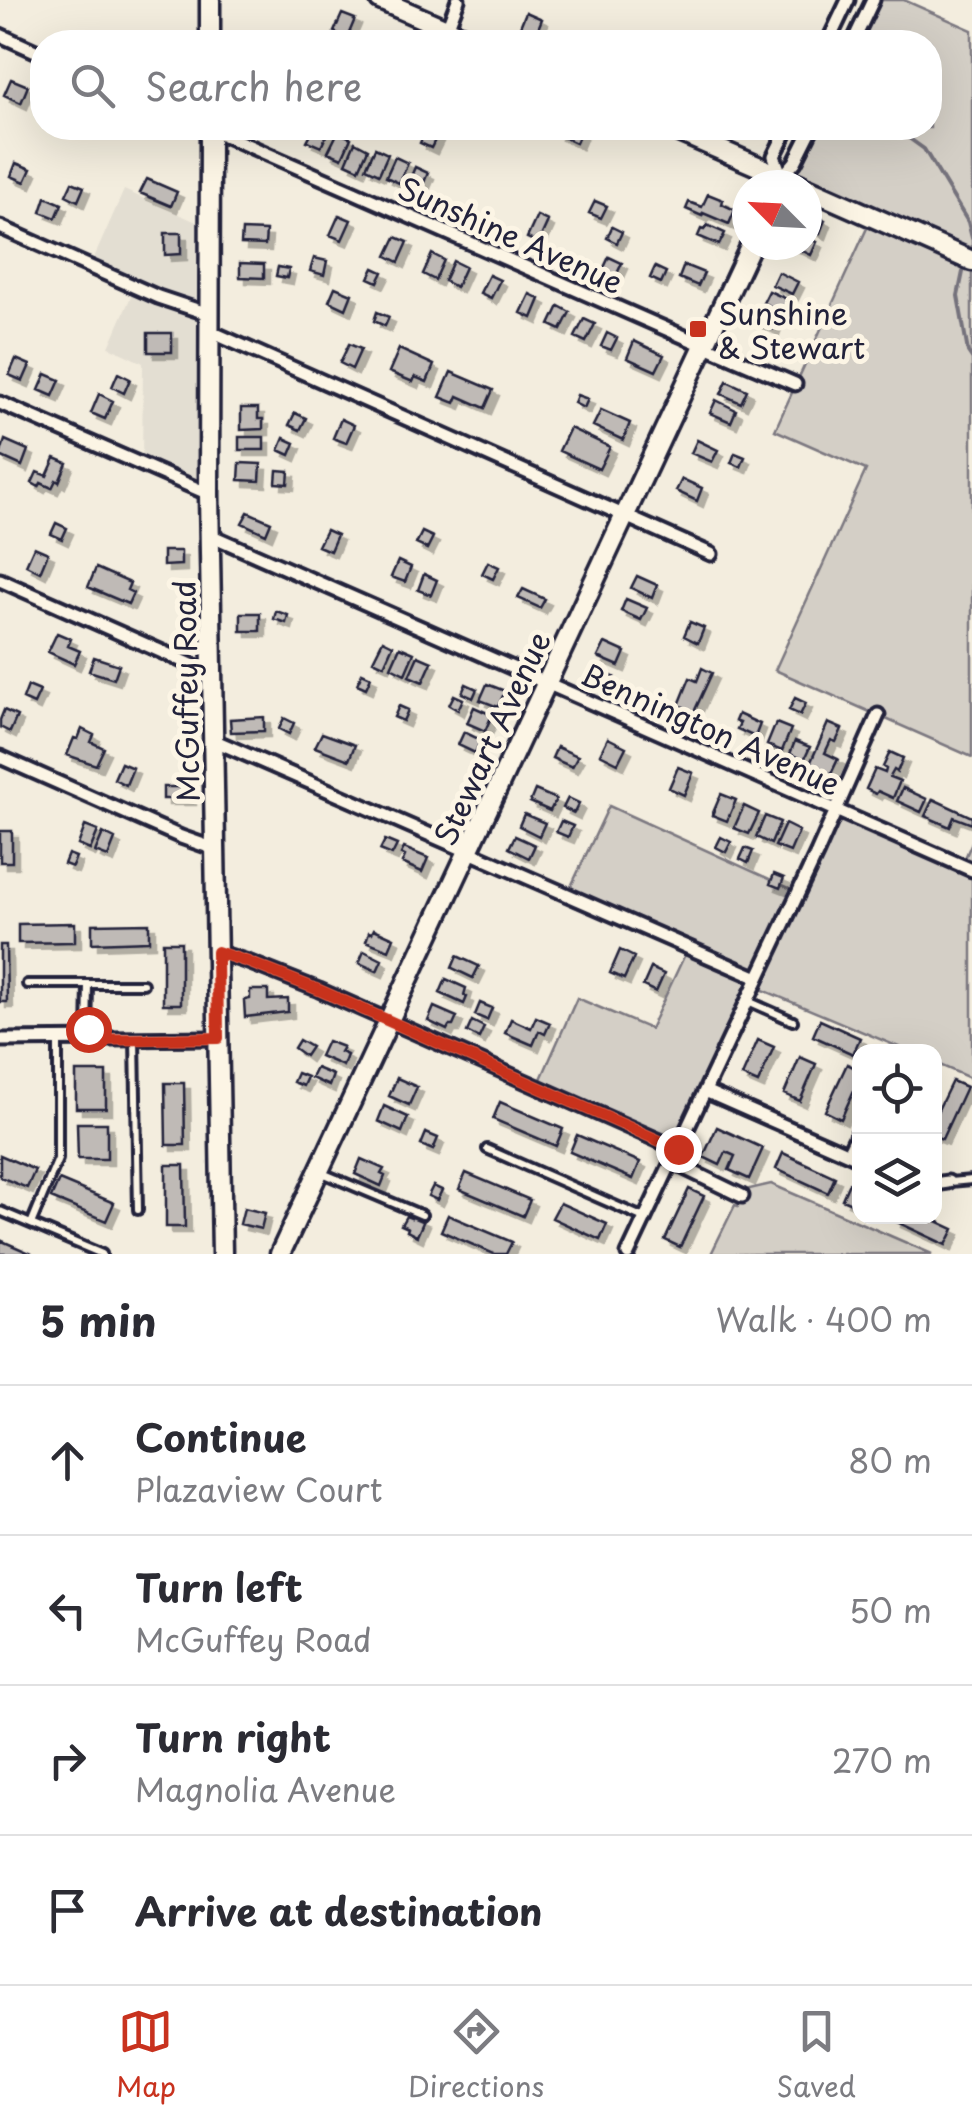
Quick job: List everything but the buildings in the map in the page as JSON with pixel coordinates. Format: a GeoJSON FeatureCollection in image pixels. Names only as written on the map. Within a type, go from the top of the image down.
{"type":"FeatureCollection","features":[{"type":"Feature","properties":{"kind":"street"},"geometry":{"type":"LineString","coordinates":[[210,0],[210,30]]}},
{"type":"Feature","properties":{"kind":"street"},"geometry":{"type":"LineString","coordinates":[[380,0],[446,30],[458,0]]}},
{"type":"Feature","properties":{"kind":"street"},"geometry":{"type":"LineString","coordinates":[[835,30],[851,0],[872,4],[859,30]]}},
{"type":"Feature","properties":{"kind":"street"},"geometry":{"type":"LineString","coordinates":[[0,36],[30,49]]}},
{"type":"Feature","properties":{"kind":"street","name":"McGuffey Road"},"geometry":{"type":"LineString","coordinates":[[209,140],[210,535],[222,1254]]}},
{"type":"Feature","properties":{"kind":"street","name":"Sunshine Avenue"},"geometry":{"type":"LineString","coordinates":[[236,140],[795,384]]}},
{"type":"Feature","properties":{"kind":"street"},"geometry":{"type":"LineString","coordinates":[[695,140],[757,170]]}},
{"type":"Feature","properties":{"kind":"street"},"geometry":{"type":"LineString","coordinates":[[777,170],[774,156],[782,140]]}},
{"type":"Feature","properties":{"kind":"street"},"geometry":{"type":"LineString","coordinates":[[789,170],[806,140]]}},
{"type":"Feature","properties":{"kind":"street"},"geometry":{"type":"LineString","coordinates":[[822,194],[972,260]]}},
{"type":"Feature","properties":{"kind":"street"},"geometry":{"type":"LineString","coordinates":[[0,227],[711,554]]}},
{"type":"Feature","properties":{"kind":"street","name":"Stewart Avenue"},"geometry":{"type":"LineString","coordinates":[[286,1252],[319,1171],[744,260]]}},
{"type":"Feature","properties":{"kind":"street"},"geometry":{"type":"LineString","coordinates":[[0,403],[210,494]]}},
{"type":"Feature","properties":{"kind":"street","name":"Bennington Avenue"},"geometry":{"type":"LineString","coordinates":[[210,535],[972,870]]}},
{"type":"Feature","properties":{"kind":"street"},"geometry":{"type":"LineString","coordinates":[[0,580],[212,674]]}},
{"type":"Feature","properties":{"kind":"street"},"geometry":{"type":"LineString","coordinates":[[628,1254],[878,716]]}},
{"type":"Feature","properties":{"kind":"street"},"geometry":{"type":"LineString","coordinates":[[214,740],[758,978]]}},
{"type":"Feature","properties":{"kind":"street"},"geometry":{"type":"LineString","coordinates":[[0,757],[215,849]]}},
{"type":"Feature","properties":{"kind":"street"},"geometry":{"type":"LineString","coordinates":[[217,952],[319,990],[678,1149]]}},
{"type":"Feature","properties":{"kind":"street"},"geometry":{"type":"LineString","coordinates":[[0,1040],[218,1038]]}},
{"type":"Feature","properties":{"kind":"street"},"geometry":{"type":"LineString","coordinates":[[705,1091],[852,1156]]}},
{"type":"Feature","properties":{"kind":"street"},"geometry":{"type":"LineString","coordinates":[[672,1162],[742,1196]]}},
{"type":"Feature","properties":{"kind":"street"},"geometry":{"type":"LineString","coordinates":[[942,1183],[948,1182]]}},
{"type":"Feature","properties":{"kind":"lane"},"geometry":{"type":"LineString","coordinates":[[27,984],[143,984]]}},
{"type":"Feature","properties":{"kind":"lane"},"geometry":{"type":"LineString","coordinates":[[87,1040],[88,984]]}},
{"type":"Feature","properties":{"kind":"lane"},"geometry":{"type":"LineString","coordinates":[[747,1001],[792,1021]]}},
{"type":"Feature","properties":{"kind":"lane"},"geometry":{"type":"LineString","coordinates":[[135,1039],[138,1210]]}},
{"type":"Feature","properties":{"kind":"lane"},"geometry":{"type":"LineString","coordinates":[[31,1224],[58,1159],[58,1041]]}},
{"type":"Feature","properties":{"kind":"lane"},"geometry":{"type":"LineString","coordinates":[[846,1153],[855,1134]]}},
{"type":"Feature","properties":{"kind":"lane"},"geometry":{"type":"LineString","coordinates":[[488,1149],[645,1219]]}},
{"type":"Feature","properties":{"kind":"lane"},"geometry":{"type":"LineString","coordinates":[[319,1171],[422,1215]]}},
{"type":"Feature","properties":{"kind":"lane"},"geometry":{"type":"LineString","coordinates":[[948,1182],[972,1180]]}},
{"type":"Feature","properties":{"kind":"lane"},"geometry":{"type":"LineString","coordinates":[[0,1211],[102,1254]]}},
{"type":"Feature","properties":{"kind":"shaded area"},"geometry":{"type":"Polygon","coordinates":[[[873,0],[904,0],[972,30],[972,757],[775,670],[866,470],[775,430],[872,217],[822,194],[822,170],[795,170],[808,140],[942,140],[942,30],[859,30],[873,0]]]}},
{"type":"Feature","properties":{"kind":"shaded area"},"geometry":{"type":"Polygon","coordinates":[[[124,190],[210,228],[209,494],[142,465],[143,363],[109,347],[135,287],[90,267],[124,190]]]}},
{"type":"Feature","properties":{"kind":"shaded area"},"geometry":{"type":"Polygon","coordinates":[[[609,806],[798,892],[835,810],[962,865],[972,842],[972,1079],[942,1066],[942,1044],[891,1044],[754,986],[678,1149],[537,1088],[577,998],[650,1029],[688,948],[567,895],[609,806]]]}},
{"type":"Feature","properties":{"kind":"shaded area"},"geometry":{"type":"Polygon","coordinates":[[[771,1184],[852,1219],[852,1224],[863,1224],[932,1254],[711,1254],[745,1190],[771,1184]]]}},
{"type":"Feature","properties":{"kind":"waterway"},"geometry":{"type":"LineString","coordinates":[[912,140],[924,149],[968,222],[972,238]]}},
{"type":"Feature","properties":{"kind":"waterway"},"geometry":{"type":"LineString","coordinates":[[963,272],[958,296],[972,358]]}},
{"type":"Feature","properties":{"kind":"place","name":"Sunshine & Stewart"},"geometry":{"type":"Point","coordinates":[698,329]}},
{"type":"Feature","properties":{"kind":"route"},"geometry":{"type":"LineString","coordinates":[[88,1029],[87,1040],[218,1038],[217,952],[319,990],[678,1149]]}}]}
